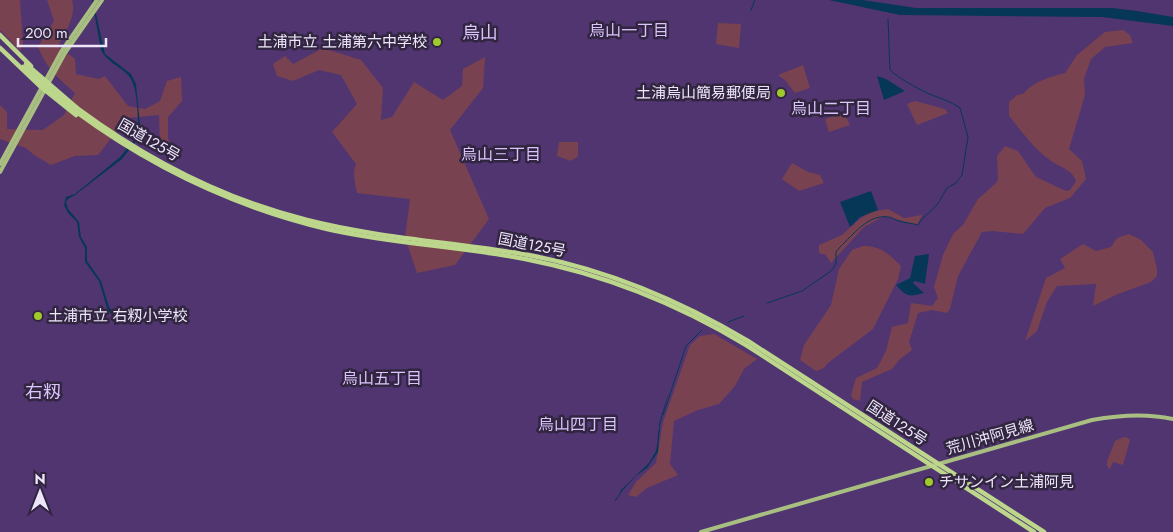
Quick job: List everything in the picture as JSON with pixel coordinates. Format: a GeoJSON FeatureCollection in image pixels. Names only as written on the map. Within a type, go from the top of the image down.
{"type":"FeatureCollection","features":[{"type":"Feature","properties":{"kind":"highway"},"geometry":{"type":"LineString","coordinates":[[0,35],[48,81],[142,153]]}},
{"type":"Feature","properties":{"kind":"highway","name":"国道125号"},"geometry":{"type":"LineString","coordinates":[[0,39],[24,66]]}},
{"type":"Feature","properties":{"kind":"highway","name":"国道125号"},"geometry":{"type":"LineString","coordinates":[[0,44],[76,109],[142,153],[197,185],[218,194],[260,210],[303,223],[365,236],[524,258],[598,277],[635,290],[702,319],[1034,532]]}},
{"type":"Feature","properties":{"kind":"highway"},"geometry":{"type":"LineString","coordinates":[[0,48],[43,89],[104,136],[142,153]]}},
{"type":"Feature","properties":{"kind":"highway","name":"国道125号"},"geometry":{"type":"LineString","coordinates":[[142,153],[219,190],[305,220],[371,234],[498,250],[544,258],[596,272],[637,286],[677,303],[727,329],[1044,532]]}},
{"type":"Feature","properties":{"kind":"main road"},"geometry":{"type":"LineString","coordinates":[[48,81],[68,41],[97,0]]}},
{"type":"Feature","properties":{"kind":"main road"},"geometry":{"type":"LineString","coordinates":[[0,164],[43,89],[102,0]]}},
{"type":"Feature","properties":{"kind":"main road"},"geometry":{"type":"LineString","coordinates":[[0,172],[43,89]]}},
{"type":"Feature","properties":{"kind":"main road","name":"荒川沖阿見線"},"geometry":{"type":"LineString","coordinates":[[701,532],[1105,417],[1145,415],[1173,418]]}},
{"type":"Feature","properties":{"kind":"shaded area"},"geometry":{"type":"Polygon","coordinates":[[[0,0],[20,0],[23,44],[20,51],[0,30],[0,0]]]}},
{"type":"Feature","properties":{"kind":"shaded area"},"geometry":{"type":"Polygon","coordinates":[[[47,0],[72,0],[72,18],[58,46],[75,59],[76,74],[99,79],[105,76],[128,106],[145,109],[160,101],[167,81],[181,77],[182,101],[168,117],[168,138],[172,151],[160,147],[159,115],[127,118],[98,155],[75,156],[51,165],[26,148],[0,139],[0,105],[7,112],[7,129],[43,130],[64,115],[75,93],[49,67],[38,47],[54,21],[47,0]]]}},
{"type":"Feature","properties":{"kind":"shaded area"},"geometry":{"type":"Polygon","coordinates":[[[718,23],[741,24],[739,48],[716,44],[718,23]]]}},
{"type":"Feature","properties":{"kind":"shaded area"},"geometry":{"type":"Polygon","coordinates":[[[1123,30],[1130,35],[1133,43],[1105,47],[1091,59],[1084,79],[1085,95],[1069,149],[1082,161],[1086,179],[1070,198],[1045,208],[1023,234],[993,231],[982,232],[958,276],[950,309],[947,313],[932,310],[918,313],[909,342],[912,350],[900,359],[892,369],[862,382],[860,401],[853,399],[851,395],[856,378],[877,368],[886,351],[892,327],[908,323],[911,303],[932,306],[938,298],[934,287],[943,255],[953,234],[963,225],[978,199],[998,180],[997,156],[1005,146],[1018,151],[1036,177],[1066,191],[1070,190],[1076,181],[1072,175],[1049,159],[1031,142],[1009,116],[1009,102],[1037,83],[1065,73],[1077,55],[1105,32],[1123,30]]]}},
{"type":"Feature","properties":{"kind":"shaded area"},"geometry":{"type":"Polygon","coordinates":[[[323,48],[361,60],[383,88],[381,120],[392,117],[414,82],[443,100],[462,86],[463,69],[485,57],[483,88],[450,130],[489,219],[455,265],[417,273],[405,238],[410,199],[357,193],[354,175],[356,164],[332,132],[357,104],[341,75],[319,70],[293,81],[277,76],[273,64],[285,56],[293,64],[323,48]]]}},
{"type":"Feature","properties":{"kind":"shaded area"},"geometry":{"type":"Polygon","coordinates":[[[803,65],[810,88],[795,93],[785,80],[778,75],[803,65]]]}},
{"type":"Feature","properties":{"kind":"shaded area"},"geometry":{"type":"Polygon","coordinates":[[[915,101],[945,109],[948,113],[917,125],[907,104],[915,101]]]}},
{"type":"Feature","properties":{"kind":"shaded area"},"geometry":{"type":"Polygon","coordinates":[[[844,112],[850,125],[829,132],[825,119],[844,112]]]}},
{"type":"Feature","properties":{"kind":"shaded area"},"geometry":{"type":"Polygon","coordinates":[[[559,142],[578,142],[578,156],[571,161],[557,156],[559,142]]]}},
{"type":"Feature","properties":{"kind":"shaded area"},"geometry":{"type":"Polygon","coordinates":[[[792,163],[808,172],[820,175],[824,183],[799,191],[782,179],[792,163]]]}},
{"type":"Feature","properties":{"kind":"shaded area"},"geometry":{"type":"Polygon","coordinates":[[[888,209],[904,218],[922,215],[917,225],[884,216],[864,227],[831,263],[826,255],[819,253],[819,245],[842,235],[861,218],[871,212],[888,209]]]}},
{"type":"Feature","properties":{"kind":"shaded area"},"geometry":{"type":"Polygon","coordinates":[[[1129,234],[1141,240],[1153,252],[1157,276],[1151,282],[1118,294],[1093,306],[1096,284],[1057,286],[1047,302],[1037,331],[1025,341],[1046,278],[1065,268],[1060,259],[1083,244],[1096,251],[1111,247],[1117,238],[1129,234]]]}},
{"type":"Feature","properties":{"kind":"shaded area"},"geometry":{"type":"Polygon","coordinates":[[[863,246],[880,249],[897,262],[901,266],[898,279],[873,329],[824,368],[816,371],[800,360],[804,345],[831,305],[839,269],[852,250],[863,246]]]}},
{"type":"Feature","properties":{"kind":"shaded area"},"geometry":{"type":"Polygon","coordinates":[[[714,334],[757,359],[744,369],[735,386],[719,404],[698,410],[674,421],[670,464],[678,475],[647,488],[636,497],[628,495],[636,482],[656,463],[663,422],[690,345],[700,336],[714,334]]]}},
{"type":"Feature","properties":{"kind":"shaded area"},"geometry":{"type":"Polygon","coordinates":[[[1124,437],[1130,440],[1123,465],[1113,462],[1110,469],[1107,466],[1107,461],[1115,441],[1124,437]]]}},
{"type":"Feature","properties":{"kind":"water"},"geometry":{"type":"Polygon","coordinates":[[[92,0],[105,54],[131,74],[136,84],[141,135],[122,159],[66,202],[68,209],[79,222],[81,237],[87,247],[87,261],[101,281],[109,307],[116,316],[116,325],[114,325],[115,320],[107,308],[99,281],[85,262],[85,248],[79,237],[77,222],[68,213],[64,205],[66,197],[75,194],[120,157],[139,134],[134,85],[127,74],[109,60],[101,50],[92,0]]]}},
{"type":"Feature","properties":{"kind":"water"},"geometry":{"type":"Polygon","coordinates":[[[829,0],[863,0],[916,8],[1112,8],[1173,17],[1173,26],[1102,17],[900,15],[829,0]]]}},
{"type":"Feature","properties":{"kind":"water"},"geometry":{"type":"Polygon","coordinates":[[[877,76],[886,79],[905,91],[884,100],[877,76]]]}},
{"type":"Feature","properties":{"kind":"water"},"geometry":{"type":"Polygon","coordinates":[[[871,191],[878,210],[860,217],[850,227],[840,202],[871,191]]]}},
{"type":"Feature","properties":{"kind":"water"},"geometry":{"type":"Polygon","coordinates":[[[929,254],[925,284],[915,281],[913,283],[924,293],[905,294],[896,285],[910,278],[915,256],[929,254]]]}},
{"type":"Feature","properties":{"kind":"water"},"geometry":{"type":"Polygon","coordinates":[[[669,391],[660,425],[658,452],[647,468],[636,476],[621,492],[620,491],[649,463],[656,451],[659,424],[669,391]]]}},
{"type":"Feature","properties":{"kind":"waterway"},"geometry":{"type":"LineString","coordinates":[[751,10],[755,0]]}},
{"type":"Feature","properties":{"kind":"waterway"},"geometry":{"type":"LineString","coordinates":[[767,303],[802,291],[831,271],[836,264],[836,252],[867,222],[881,217],[891,217],[901,222],[918,225],[937,205],[947,188],[956,183],[962,175],[968,137],[960,108],[903,80],[890,70],[888,19]]}},
{"type":"Feature","properties":{"kind":"waterway"},"geometry":{"type":"LineString","coordinates":[[728,322],[744,316]]}},
{"type":"Feature","properties":{"kind":"waterway"},"geometry":{"type":"LineString","coordinates":[[663,415],[686,346],[702,330]]}},
{"type":"Feature","properties":{"kind":"waterway"},"geometry":{"type":"LineString","coordinates":[[658,439],[659,430]]}},
{"type":"Feature","properties":{"kind":"waterway"},"geometry":{"type":"LineString","coordinates":[[615,501],[622,491]]}},
{"type":"Feature","properties":{"kind":"place","name":"土浦市立 土浦第六中学校"},"geometry":{"type":"Point","coordinates":[437,42]}},
{"type":"Feature","properties":{"kind":"place","name":"土浦烏山簡易郵便局"},"geometry":{"type":"Point","coordinates":[781,93]}},
{"type":"Feature","properties":{"kind":"place","name":"土浦市立 右籾小学校"},"geometry":{"type":"Point","coordinates":[38,316]}},
{"type":"Feature","properties":{"kind":"place","name":"チサンイン土浦阿見"},"geometry":{"type":"Point","coordinates":[929,482]}},
{"type":"Feature","properties":{"kind":"district","name":"烏山一丁目"},"geometry":{"type":"Point","coordinates":[629,30]}},
{"type":"Feature","properties":{"kind":"district","name":"烏山"},"geometry":{"type":"Point","coordinates":[480,33]}},
{"type":"Feature","properties":{"kind":"district","name":"烏山二丁目"},"geometry":{"type":"Point","coordinates":[831,108]}},
{"type":"Feature","properties":{"kind":"district","name":"烏山三丁目"},"geometry":{"type":"Point","coordinates":[501,154]}},
{"type":"Feature","properties":{"kind":"district","name":"烏山五丁目"},"geometry":{"type":"Point","coordinates":[382,378]}},
{"type":"Feature","properties":{"kind":"district","name":"右籾"},"geometry":{"type":"Point","coordinates":[43,392]}},
{"type":"Feature","properties":{"kind":"district","name":"烏山四丁目"},"geometry":{"type":"Point","coordinates":[578,424]}}]}
